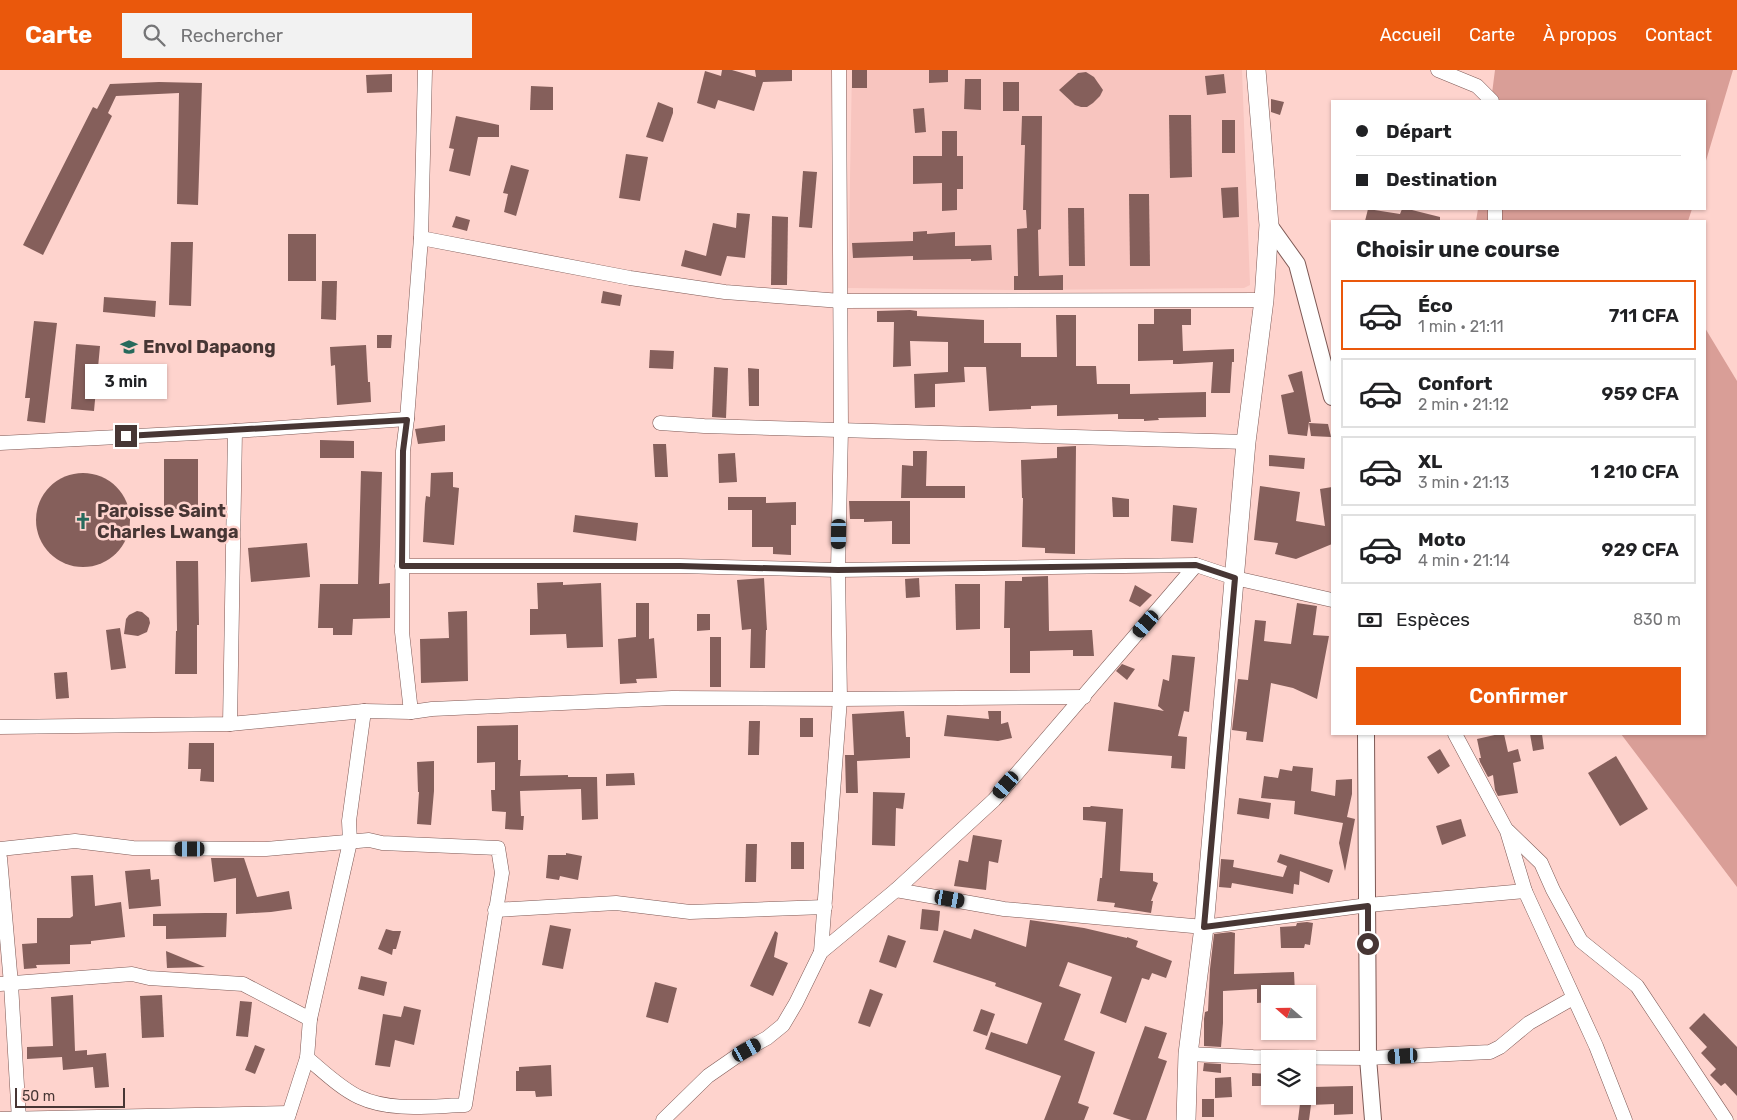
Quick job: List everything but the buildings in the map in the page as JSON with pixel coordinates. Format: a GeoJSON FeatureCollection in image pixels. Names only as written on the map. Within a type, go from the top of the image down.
{"type":"FeatureCollection","features":[{"type":"Feature","properties":{"kind":"main road"},"geometry":{"type":"LineString","coordinates":[[1186,1120],[1188,1054],[1204,927],[1246,442],[1264,300],[1269,225],[1256,70]]}},
{"type":"Feature","properties":{"kind":"street"},"geometry":{"type":"LineString","coordinates":[[411,712],[402,632],[403,451],[422,238],[425,70]]}},
{"type":"Feature","properties":{"kind":"street"},"geometry":{"type":"LineString","coordinates":[[663,1120],[708,1076],[767,1038],[783,1025],[821,952],[840,699],[838,570],[841,429],[839,70]]}},
{"type":"Feature","properties":{"kind":"street"},"geometry":{"type":"LineString","coordinates":[[1438,70],[1477,86],[1491,100]]}},
{"type":"Feature","properties":{"kind":"street"},"geometry":{"type":"LineString","coordinates":[[1269,225],[1297,264],[1331,392]]}},
{"type":"Feature","properties":{"kind":"street"},"geometry":{"type":"LineString","coordinates":[[422,238],[546,263],[725,292],[841,301],[1264,300]]}},
{"type":"Feature","properties":{"kind":"street"},"geometry":{"type":"LineString","coordinates":[[0,443],[407,420]]}},
{"type":"Feature","properties":{"kind":"street"},"geometry":{"type":"LineString","coordinates":[[660,423],[704,426],[1246,442]]}},
{"type":"Feature","properties":{"kind":"street"},"geometry":{"type":"LineString","coordinates":[[230,724],[234,431]]}},
{"type":"Feature","properties":{"kind":"street"},"geometry":{"type":"LineString","coordinates":[[402,566],[680,566],[838,570],[1196,565],[1235,578],[1331,600]]}},
{"type":"Feature","properties":{"kind":"street"},"geometry":{"type":"LineString","coordinates":[[821,952],[896,890],[994,800],[1196,565]]}},
{"type":"Feature","properties":{"kind":"street"},"geometry":{"type":"LineString","coordinates":[[0,727],[230,724],[364,712],[411,712],[432,709],[672,698],[1084,697]]}},
{"type":"Feature","properties":{"kind":"street"},"geometry":{"type":"LineString","coordinates":[[0,1119],[288,1116],[306,1058],[310,1019],[350,842],[349,821],[364,712]]}},
{"type":"Feature","properties":{"kind":"street"},"geometry":{"type":"LineString","coordinates":[[1366,735],[1368,1058],[1373,1120]]}},
{"type":"Feature","properties":{"kind":"street"},"geometry":{"type":"LineString","coordinates":[[1456,735],[1507,831],[1525,891],[1596,1046],[1625,1120]]}},
{"type":"Feature","properties":{"kind":"street"},"geometry":{"type":"LineString","coordinates":[[1507,831],[1541,863],[1553,890],[1581,941],[1637,986],[1726,1120]]}},
{"type":"Feature","properties":{"kind":"street"},"geometry":{"type":"LineString","coordinates":[[0,849],[75,841],[132,848],[256,849],[369,840],[382,843],[498,848],[502,873],[465,1105],[409,1107],[373,1102],[349,1092],[306,1058]]}},
{"type":"Feature","properties":{"kind":"street"},"geometry":{"type":"LineString","coordinates":[[0,858],[6,984],[19,1120]]}},
{"type":"Feature","properties":{"kind":"street"},"geometry":{"type":"LineString","coordinates":[[896,890],[1004,909],[1204,927],[1368,906],[1525,891]]}},
{"type":"Feature","properties":{"kind":"street"},"geometry":{"type":"LineString","coordinates":[[495,910],[616,903],[690,912],[824,907]]}},
{"type":"Feature","properties":{"kind":"street"},"geometry":{"type":"LineString","coordinates":[[6,984],[132,974],[149,978],[244,984],[310,1019]]}},
{"type":"Feature","properties":{"kind":"street"},"geometry":{"type":"LineString","coordinates":[[1188,1054],[1253,1057],[1368,1058],[1490,1052],[1500,1047],[1529,1022],[1573,998]]}},
{"type":"Feature","properties":{"kind":"shaded area"},"geometry":{"type":"Polygon","coordinates":[[[852,70],[1242,70],[1250,285],[1244,288],[1014,290],[848,288],[852,70]]]}},
{"type":"Feature","properties":{"kind":"shaded area"},"geometry":{"type":"Polygon","coordinates":[[[1495,70],[1733,70],[1706,161],[1706,100],[1491,100],[1495,70]]]}},
{"type":"Feature","properties":{"kind":"shaded area"},"geometry":{"type":"Polygon","coordinates":[[[1478,210],[1692,210],[1688,220],[1476,220],[1478,210]]]}},
{"type":"Feature","properties":{"kind":"shaded area"},"geometry":{"type":"Polygon","coordinates":[[[1706,330],[1737,381],[1737,887],[1622,735],[1706,735],[1706,330]]]}},
{"type":"Feature","properties":{"kind":"place","name":"Envol Dapaong"},"geometry":{"type":"Point","coordinates":[129,347]}},
{"type":"Feature","properties":{"kind":"place","name":"Paroisse Saint Charles Lwanga"},"geometry":{"type":"Point","coordinates":[83,521]}},
{"type":"Feature","properties":{"kind":"route"},"geometry":{"type":"LineString","coordinates":[[126,436],[407,420],[403,451],[402,566],[680,566],[838,570],[1196,565],[1235,578],[1204,927],[1368,906],[1368,944]]}}]}
